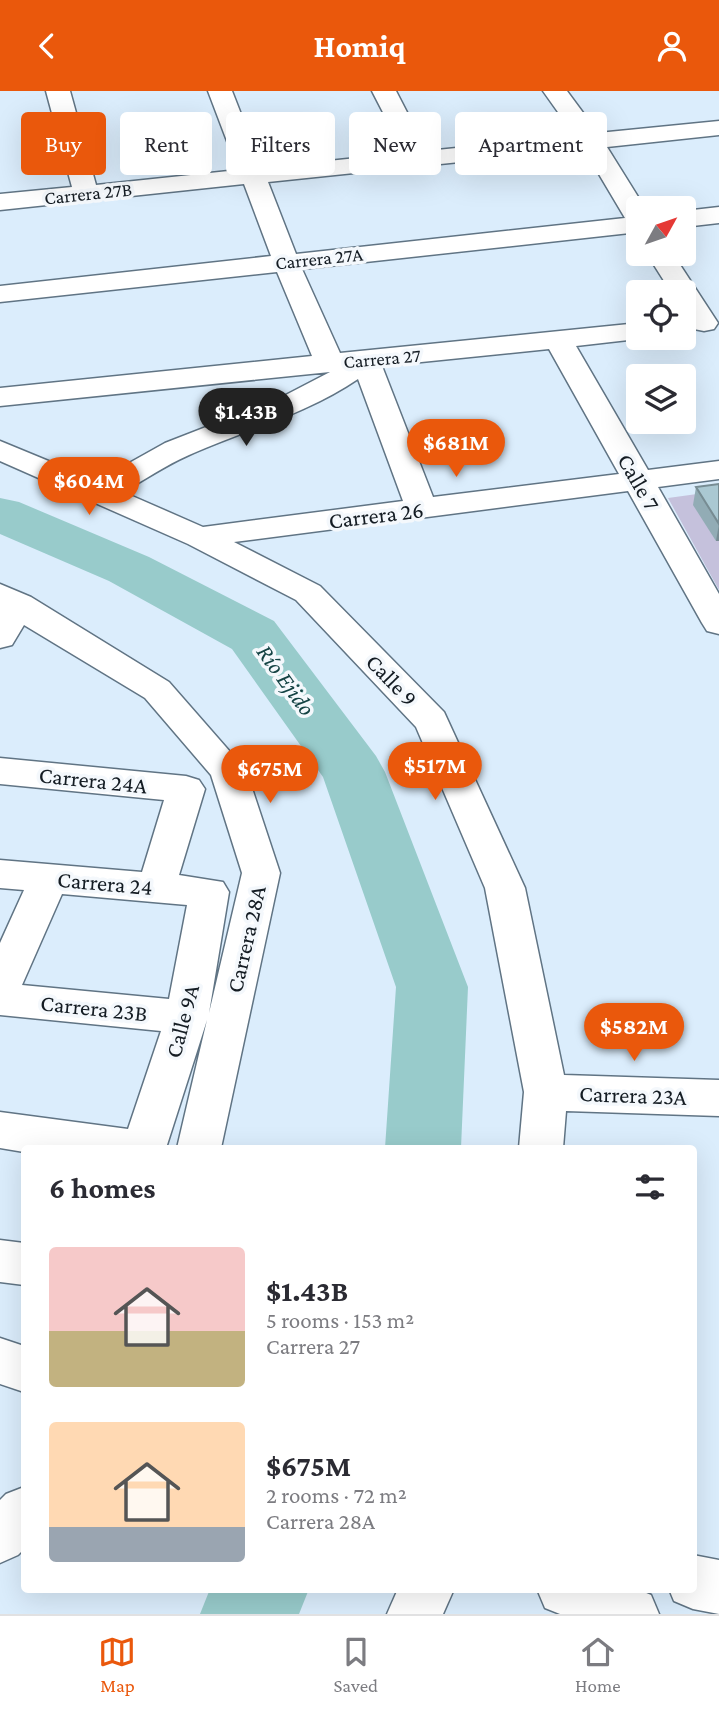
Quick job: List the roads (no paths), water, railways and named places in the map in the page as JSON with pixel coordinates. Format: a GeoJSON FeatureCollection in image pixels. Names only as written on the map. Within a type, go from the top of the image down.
{"type":"FeatureCollection","features":[{"type":"Feature","properties":{"kind":"street"},"geometry":{"type":"LineString","coordinates":[[58,91],[86,194]]}},
{"type":"Feature","properties":{"kind":"street"},"geometry":{"type":"LineString","coordinates":[[220,91],[286,262],[329,362]]}},
{"type":"Feature","properties":{"kind":"street"},"geometry":{"type":"LineString","coordinates":[[384,91],[395,112]]}},
{"type":"Feature","properties":{"kind":"street"},"geometry":{"type":"LineString","coordinates":[[555,91],[571,112]]}},
{"type":"Feature","properties":{"kind":"street","name":"Carrera 27B"},"geometry":{"type":"LineString","coordinates":[[607,140],[719,128]]}},
{"type":"Feature","properties":{"kind":"street","name":"Carrera 27B"},"geometry":{"type":"LineString","coordinates":[[0,202],[349,166]]}},
{"type":"Feature","properties":{"kind":"street"},"geometry":{"type":"LineString","coordinates":[[607,166],[626,199]]}},
{"type":"Feature","properties":{"kind":"street"},"geometry":{"type":"LineString","coordinates":[[696,218],[719,215]]}},
{"type":"Feature","properties":{"kind":"street","name":"Carrera 27A"},"geometry":{"type":"LineString","coordinates":[[0,294],[626,223]]}},
{"type":"Feature","properties":{"kind":"street"},"geometry":{"type":"LineString","coordinates":[[667,266],[703,323]]}},
{"type":"Feature","properties":{"kind":"street","name":"Carrera 27"},"geometry":{"type":"LineString","coordinates":[[0,397],[626,333]]}},
{"type":"Feature","properties":{"kind":"street","name":"Calle 7"},"geometry":{"type":"LineString","coordinates":[[559,341],[719,624]]}},
{"type":"Feature","properties":{"kind":"street"},"geometry":{"type":"LineString","coordinates":[[98,493],[176,449],[288,405],[328,386],[365,360],[422,510]]}},
{"type":"Feature","properties":{"kind":"street","name":"Calle 9"},"geometry":{"type":"LineString","coordinates":[[0,450],[199,537],[308,593],[431,721],[505,888],[546,1092],[541,1145]]}},
{"type":"Feature","properties":{"kind":"street","name":"Carrera 26"},"geometry":{"type":"LineString","coordinates":[[199,537],[719,470]]}},
{"type":"Feature","properties":{"kind":"street","name":"Carrera 28A"},"geometry":{"type":"LineString","coordinates":[[6,612],[157,690],[228,769],[261,873],[200,1145]]}},
{"type":"Feature","properties":{"kind":"street","name":"Carrera 24A"},"geometry":{"type":"LineString","coordinates":[[0,771],[186,789],[156,888]]}},
{"type":"Feature","properties":{"kind":"street","name":"Carrera 24"},"geometry":{"type":"LineString","coordinates":[[0,874],[209,892]]}},
{"type":"Feature","properties":{"kind":"street"},"geometry":{"type":"LineString","coordinates":[[0,988],[48,878]]}},
{"type":"Feature","properties":{"kind":"street","name":"Calle 9A"},"geometry":{"type":"LineString","coordinates":[[145,1145],[187,1017],[209,892]]}},
{"type":"Feature","properties":{"kind":"street","name":"Carrera 23B"},"geometry":{"type":"LineString","coordinates":[[0,999],[187,1017]]}},
{"type":"Feature","properties":{"kind":"street","name":"Carrera 23A"},"geometry":{"type":"LineString","coordinates":[[546,1092],[719,1098]]}},
{"type":"Feature","properties":{"kind":"street"},"geometry":{"type":"LineString","coordinates":[[0,1130],[108,1145]]}},
{"type":"Feature","properties":{"kind":"street"},"geometry":{"type":"LineString","coordinates":[[0,1261],[21,1264]]}},
{"type":"Feature","properties":{"kind":"street"},"geometry":{"type":"LineString","coordinates":[[0,1361],[21,1368]]}},
{"type":"Feature","properties":{"kind":"street"},"geometry":{"type":"LineString","coordinates":[[0,1537],[21,1515]]}},
{"type":"Feature","properties":{"kind":"street"},"geometry":{"type":"LineString","coordinates":[[697,1583],[719,1587]]}},
{"type":"Feature","properties":{"kind":"street"},"geometry":{"type":"LineString","coordinates":[[414,1614],[425,1593]]}},
{"type":"Feature","properties":{"kind":"street"},"geometry":{"type":"LineString","coordinates":[[575,1593],[632,1614]]}},
{"type":"Feature","properties":{"kind":"waterway","name":"Río Ejido"},"geometry":{"type":"LineString","coordinates":[[0,514],[129,569],[253,635],[353,772],[432,987],[423,1145]]}},
{"type":"Feature","properties":{"kind":"waterway","name":"Río Ejido"},"geometry":{"type":"LineString","coordinates":[[246,1614],[260,1593]]}}]}
